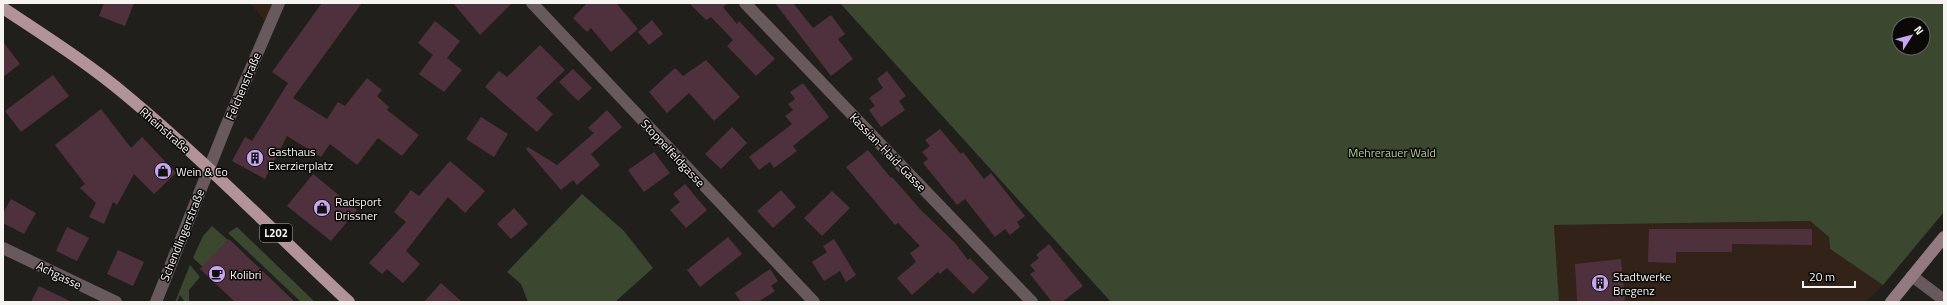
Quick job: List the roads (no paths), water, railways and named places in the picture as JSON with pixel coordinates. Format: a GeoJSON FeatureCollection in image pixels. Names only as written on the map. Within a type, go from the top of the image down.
{"type":"FeatureCollection","features":[{"type":"Feature","properties":{"kind":"main road","name":"Rheinstraße"},"geometry":{"type":"LineString","coordinates":[[3,8],[75,56],[120,91],[209,168],[349,302]]}},
{"type":"Feature","properties":{"kind":"street","name":"Felchenstraße"},"geometry":{"type":"LineString","coordinates":[[209,168],[279,3]]}},
{"type":"Feature","properties":{"kind":"street","name":"Stoppelfeldgasse"},"geometry":{"type":"LineString","coordinates":[[532,3],[814,302]]}},
{"type":"Feature","properties":{"kind":"street","name":"Kassian-Haid-Gasse"},"geometry":{"type":"LineString","coordinates":[[745,3],[1032,302]]}},
{"type":"Feature","properties":{"kind":"street","name":"Schendlingerstraße"},"geometry":{"type":"LineString","coordinates":[[156,302],[209,168]]}},
{"type":"Feature","properties":{"kind":"street"},"geometry":{"type":"LineString","coordinates":[[1891,302],[1944,237]]}},
{"type":"Feature","properties":{"kind":"street","name":"Achgasse"},"geometry":{"type":"LineString","coordinates":[[3,248],[116,302]]}},
{"type":"Feature","properties":{"kind":"street"},"geometry":{"type":"LineString","coordinates":[[1912,276],[1944,300]]}},
{"type":"Feature","properties":{"kind":"place","name":"Gasthaus Exerzierplatz"},"geometry":{"type":"Point","coordinates":[255,158]}},
{"type":"Feature","properties":{"kind":"place","name":"Wein & Co"},"geometry":{"type":"Point","coordinates":[163,171]}},
{"type":"Feature","properties":{"kind":"place","name":"Radsport Drissner"},"geometry":{"type":"Point","coordinates":[322,208]}},
{"type":"Feature","properties":{"kind":"place","name":"Kolibri"},"geometry":{"type":"Point","coordinates":[217,274]}},
{"type":"Feature","properties":{"kind":"place","name":"Stadtwerke Bregenz"},"geometry":{"type":"Point","coordinates":[1600,283]}},
{"type":"Feature","properties":{"kind":"park label","name":"Mehrerauer Wald"},"geometry":{"type":"Point","coordinates":[1392,152]}}]}
